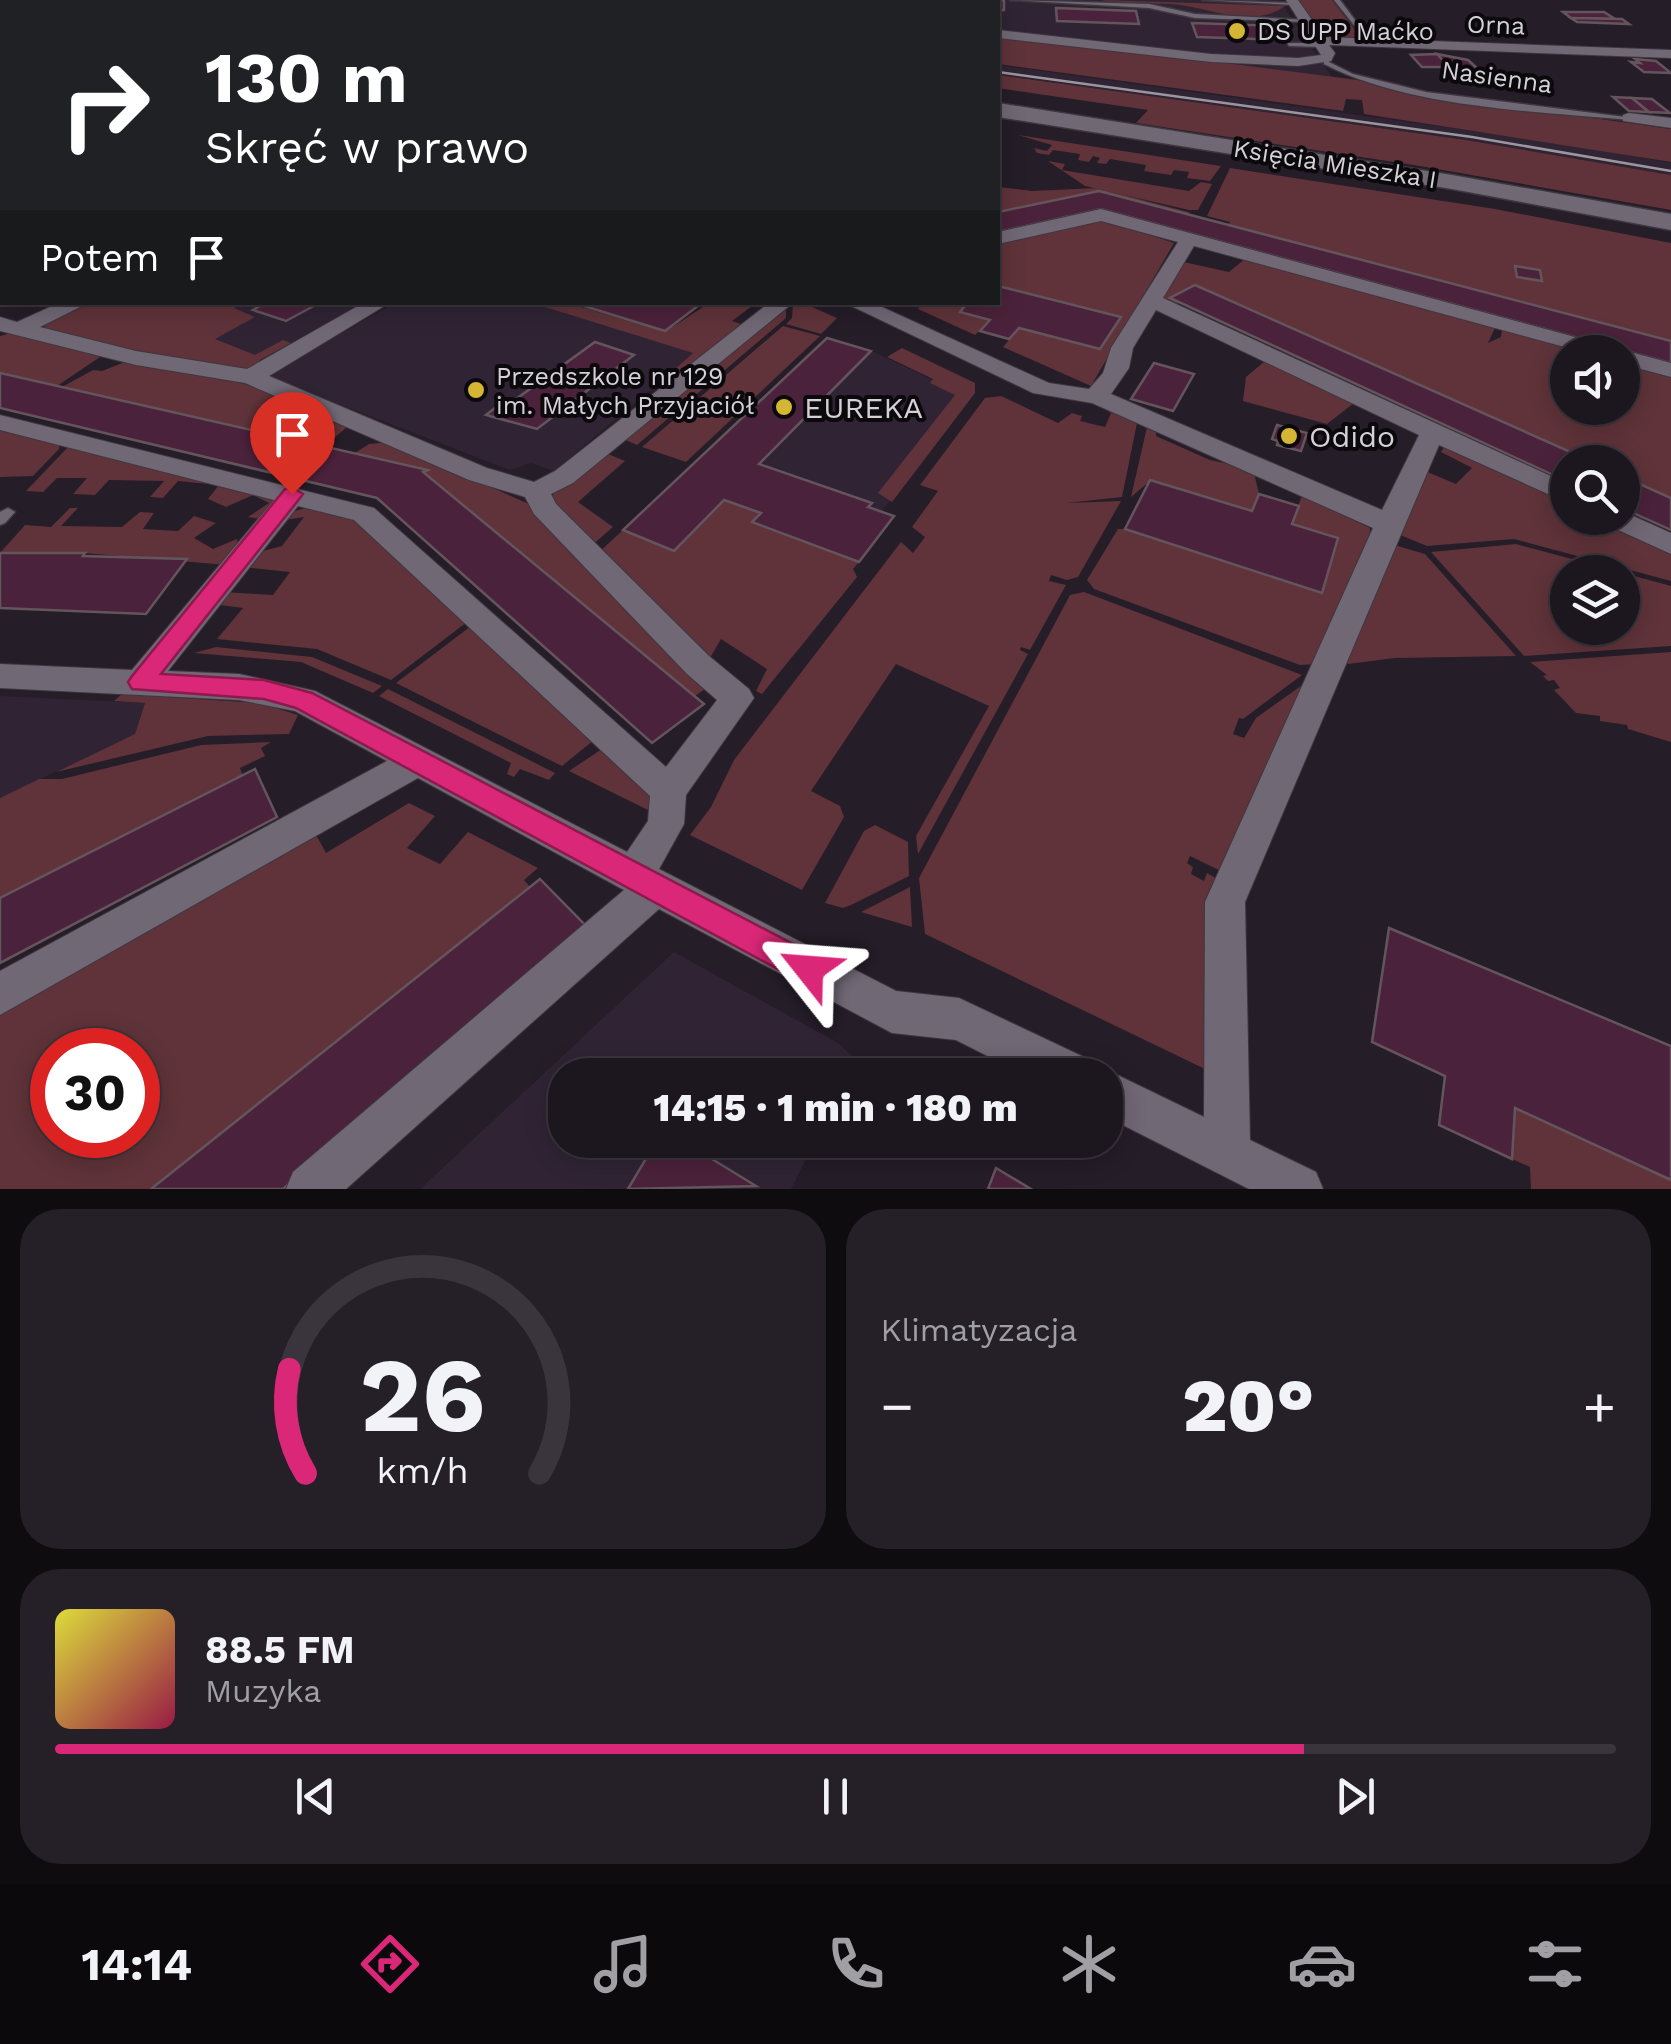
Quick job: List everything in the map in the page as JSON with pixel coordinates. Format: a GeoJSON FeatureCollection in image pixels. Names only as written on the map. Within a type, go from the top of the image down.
{"type":"FeatureCollection","features":[{"type":"Feature","properties":{"kind":"street","name":"Nasienna"},"geometry":{"type":"LineString","coordinates":[[1293,1],[1322,51]]}},
{"type":"Feature","properties":{"kind":"street","name":"Orna"},"geometry":{"type":"LineString","coordinates":[[1000,34],[1212,58],[1322,51],[1371,43],[1671,54]]}},
{"type":"Feature","properties":{"kind":"street","name":"Księcia Mieszka I"},"geometry":{"type":"LineString","coordinates":[[1000,110],[1497,189],[1671,222]]}},
{"type":"Feature","properties":{"kind":"street","name":"Nasienna"},"geometry":{"type":"LineString","coordinates":[[1628,118],[1671,123]]}},
{"type":"Feature","properties":{"kind":"street","name":"Księcia Mieszka I"},"geometry":{"type":"LineString","coordinates":[[1000,121],[1442,189],[1671,232]]}},
{"type":"Feature","properties":{"kind":"street"},"geometry":{"type":"LineString","coordinates":[[1000,238],[1101,215],[1550,337]]}},
{"type":"Feature","properties":{"kind":"street"},"geometry":{"type":"LineString","coordinates":[[1096,396],[1107,384],[1122,356],[1122,348],[1189,239]]}},
{"type":"Feature","properties":{"kind":"street"},"geometry":{"type":"LineString","coordinates":[[1150,300],[1550,486]]}},
{"type":"Feature","properties":{"kind":"street"},"geometry":{"type":"LineString","coordinates":[[11,326],[71,305]]}},
{"type":"Feature","properties":{"kind":"street"},"geometry":{"type":"LineString","coordinates":[[251,377],[376,305]]}},
{"type":"Feature","properties":{"kind":"street"},"geometry":{"type":"LineString","coordinates":[[11,326],[136,358],[251,377],[478,474],[536,491],[564,477],[780,305]]}},
{"type":"Feature","properties":{"kind":"street"},"geometry":{"type":"LineString","coordinates":[[860,305],[1041,388],[1075,396],[1096,396],[1389,524]]}},
{"type":"Feature","properties":{"kind":"street"},"geometry":{"type":"LineString","coordinates":[[1640,361],[1671,370]]}},
{"type":"Feature","properties":{"kind":"street"},"geometry":{"type":"LineString","coordinates":[[0,422],[364,514],[668,791]]}},
{"type":"Feature","properties":{"kind":"street"},"geometry":{"type":"LineString","coordinates":[[1226,1152],[1225,902],[1433,431]]}},
{"type":"Feature","properties":{"kind":"street"},"geometry":{"type":"LineString","coordinates":[[310,1189],[645,881],[666,824],[668,791],[737,698],[698,665],[544,508],[536,491]]}},
{"type":"Feature","properties":{"kind":"street"},"geometry":{"type":"LineString","coordinates":[[140,682],[292,494]]}},
{"type":"Feature","properties":{"kind":"street"},"geometry":{"type":"LineString","coordinates":[[1640,530],[1671,544]]}},
{"type":"Feature","properties":{"kind":"street"},"geometry":{"type":"LineString","coordinates":[[0,676],[284,694],[323,709],[892,1012],[959,1018],[1038,1058]]}},
{"type":"Feature","properties":{"kind":"street"},"geometry":{"type":"LineString","coordinates":[[0,994],[420,760]]}},
{"type":"Feature","properties":{"kind":"street"},"geometry":{"type":"LineString","coordinates":[[1123,1101],[1300,1189]]}},
{"type":"Feature","properties":{"kind":"lane"},"geometry":{"type":"LineString","coordinates":[[1014,0],[1149,6],[1196,16],[1305,20]]}},
{"type":"Feature","properties":{"kind":"lane"},"geometry":{"type":"LineString","coordinates":[[1205,0],[1293,1]]}},
{"type":"Feature","properties":{"kind":"lane"},"geometry":{"type":"LineString","coordinates":[[1337,0],[1371,43]]}},
{"type":"Feature","properties":{"kind":"lane"},"geometry":{"type":"LineString","coordinates":[[1289,44],[1322,51]]}},
{"type":"Feature","properties":{"kind":"lane","name":"Nasienna"},"geometry":{"type":"LineString","coordinates":[[1322,51],[1326,63],[1341,72],[1414,92],[1628,118]]}},
{"type":"Feature","properties":{"kind":"shaded area"},"geometry":{"type":"Polygon","coordinates":[[[1000,0],[1279,0],[1332,77],[1000,34],[1000,0]]]}},
{"type":"Feature","properties":{"kind":"shaded area"},"geometry":{"type":"Polygon","coordinates":[[[1101,0],[1285,6],[1272,13],[1244,16],[1171,4],[1101,0]]]}},
{"type":"Feature","properties":{"kind":"shaded area"},"geometry":{"type":"Polygon","coordinates":[[[1298,0],[1332,0],[1362,39],[1325,36],[1298,0]]]}},
{"type":"Feature","properties":{"kind":"shaded area"},"geometry":{"type":"Polygon","coordinates":[[[1000,34],[1358,80],[1410,92],[1671,129],[1671,162],[1364,114],[1362,100],[1346,99],[1343,111],[1000,64],[1000,34]]]}},
{"type":"Feature","properties":{"kind":"shaded area"},"geometry":{"type":"Polygon","coordinates":[[[1000,65],[1559,143],[1671,163],[1671,175],[1466,140],[1000,75],[1000,65]]]}},
{"type":"Feature","properties":{"kind":"shaded area"},"geometry":{"type":"Polygon","coordinates":[[[1000,75],[1466,140],[1671,175],[1671,210],[1414,165],[1136,123],[1148,110],[1000,88],[1000,75]]]}},
{"type":"Feature","properties":{"kind":"shaded area"},"geometry":{"type":"Polygon","coordinates":[[[1018,135],[1221,166],[1210,181],[1187,178],[1189,172],[1174,170],[1171,175],[1144,171],[1146,165],[1110,159],[1106,164],[1097,163],[1100,158],[1093,156],[1089,162],[1078,160],[1080,154],[1053,150],[1049,155],[1037,153],[1034,148],[1047,151],[1052,145],[1018,135]]]}},
{"type":"Feature","properties":{"kind":"shaded area"},"geometry":{"type":"Polygon","coordinates":[[[1048,161],[1065,164],[1062,170],[1189,191],[1201,182],[1212,184],[1198,210],[1189,210],[1085,186],[1048,161]]]}},
{"type":"Feature","properties":{"kind":"shaded area"},"geometry":{"type":"Polygon","coordinates":[[[1230,168],[1495,209],[1671,243],[1671,341],[1228,226],[1230,222],[1207,216],[1230,168]]]}},
{"type":"Feature","properties":{"kind":"shaded area"},"geometry":{"type":"Polygon","coordinates":[[[1000,187],[1032,191],[1098,188],[1188,212],[1194,217],[1097,191],[1000,212],[1000,187]]]}},
{"type":"Feature","properties":{"kind":"shaded area"},"geometry":{"type":"Polygon","coordinates":[[[1102,219],[1174,243],[1091,386],[1003,347],[1019,328],[1099,349],[1121,317],[1000,287],[1000,242],[1102,219]]]}},
{"type":"Feature","properties":{"kind":"shaded area"},"geometry":{"type":"Polygon","coordinates":[[[1246,258],[1495,328],[1488,343],[1501,337],[1502,329],[1550,342],[1550,425],[1640,425],[1640,367],[1671,375],[1671,498],[1640,484],[1640,445],[1554,445],[1195,285],[1171,297],[1180,302],[1174,306],[1159,299],[1179,261],[1229,272],[1246,258]]]}},
{"type":"Feature","properties":{"kind":"shaded area"},"geometry":{"type":"Polygon","coordinates":[[[84,305],[240,305],[234,308],[255,317],[215,339],[255,355],[283,340],[291,343],[260,360],[256,367],[242,370],[136,352],[44,329],[45,323],[84,305]]]}},
{"type":"Feature","properties":{"kind":"shaded area"},"geometry":{"type":"Polygon","coordinates":[[[163,305],[358,305],[245,368],[163,305]]]}},
{"type":"Feature","properties":{"kind":"shaded area","name":"Przedszkole nr 129 im. Małych Przyjaciół"},"geometry":{"type":"Polygon","coordinates":[[[390,305],[538,305],[694,353],[554,471],[531,463],[510,470],[266,376],[390,305]]]}},
{"type":"Feature","properties":{"kind":"shaded area"},"geometry":{"type":"Polygon","coordinates":[[[538,305],[575,305],[665,332],[706,305],[753,305],[732,321],[744,325],[662,388],[656,386],[693,353],[538,305]]]}},
{"type":"Feature","properties":{"kind":"shaded area"},"geometry":{"type":"Polygon","coordinates":[[[793,305],[808,305],[837,318],[821,334],[786,324],[792,318],[793,305]]]}},
{"type":"Feature","properties":{"kind":"shaded area"},"geometry":{"type":"Polygon","coordinates":[[[921,305],[966,305],[960,312],[990,320],[975,335],[918,309],[921,305]]]}},
{"type":"Feature","properties":{"kind":"shaded area"},"geometry":{"type":"Polygon","coordinates":[[[786,309],[786,318],[637,445],[621,438],[786,309]]]}},
{"type":"Feature","properties":{"kind":"shaded area"},"geometry":{"type":"Polygon","coordinates":[[[783,326],[820,336],[686,462],[642,447],[783,326]]]}},
{"type":"Feature","properties":{"kind":"shaded area"},"geometry":{"type":"Polygon","coordinates":[[[11,333],[100,357],[57,386],[0,373],[0,336],[11,333]]]}},
{"type":"Feature","properties":{"kind":"shaded area"},"geometry":{"type":"Polygon","coordinates":[[[827,338],[876,353],[969,397],[882,511],[894,516],[853,568],[857,577],[797,652],[673,551],[623,530],[827,338]]]}},
{"type":"Feature","properties":{"kind":"shaded area"},"geometry":{"type":"Polygon","coordinates":[[[902,348],[975,383],[975,393],[892,502],[878,493],[955,395],[930,383],[933,379],[887,357],[902,348]]]}},
{"type":"Feature","properties":{"kind":"shaded area"},"geometry":{"type":"Polygon","coordinates":[[[130,360],[250,385],[347,427],[325,446],[62,387],[93,370],[102,371],[130,360]]]}},
{"type":"Feature","properties":{"kind":"shaded area"},"geometry":{"type":"Polygon","coordinates":[[[1265,361],[1354,403],[1327,424],[1243,401],[1246,377],[1265,361]]]}},
{"type":"Feature","properties":{"kind":"shaded area"},"geometry":{"type":"Polygon","coordinates":[[[1001,396],[1058,423],[1072,413],[1082,416],[1080,421],[1105,427],[1111,413],[1098,405],[1137,423],[1122,497],[1067,503],[1121,501],[1078,577],[1067,580],[1051,575],[1049,581],[1066,585],[1030,650],[1021,647],[1028,654],[918,854],[916,836],[989,706],[896,664],[811,791],[840,806],[844,817],[802,890],[690,835],[711,807],[734,760],[901,542],[913,553],[925,537],[912,527],[938,491],[920,485],[985,398],[1001,396]]]}},
{"type":"Feature","properties":{"kind":"shaded area"},"geometry":{"type":"Polygon","coordinates":[[[1147,427],[1156,428],[1156,436],[1210,460],[1253,469],[1259,494],[1252,511],[1151,480],[1131,497],[1147,427]]]}},
{"type":"Feature","properties":{"kind":"shaded area"},"geometry":{"type":"Polygon","coordinates":[[[0,429],[60,444],[59,449],[33,476],[0,477],[0,429]]]}},
{"type":"Feature","properties":{"kind":"shaded area"},"geometry":{"type":"Polygon","coordinates":[[[390,442],[529,504],[708,687],[695,696],[423,472],[425,469],[355,453],[369,444],[390,442]]]}},
{"type":"Feature","properties":{"kind":"shaded area"},"geometry":{"type":"Polygon","coordinates":[[[1446,444],[1550,493],[1550,535],[1634,535],[1671,552],[1671,581],[1640,573],[1640,555],[1574,555],[1514,539],[1427,546],[1400,535],[1425,471],[1456,484],[1472,468],[1441,452],[1446,444]]]}},
{"type":"Feature","properties":{"kind":"shaded area"},"geometry":{"type":"Polygon","coordinates":[[[68,447],[272,498],[274,501],[260,519],[248,517],[269,503],[253,495],[226,507],[208,499],[219,485],[178,481],[163,498],[150,497],[164,481],[109,480],[95,495],[73,494],[87,478],[57,478],[43,492],[26,491],[68,447]]]}},
{"type":"Feature","properties":{"kind":"shaded area"},"geometry":{"type":"Polygon","coordinates":[[[608,454],[625,461],[578,502],[613,527],[591,546],[551,499],[555,490],[608,454]]]}},
{"type":"Feature","properties":{"kind":"shaded area"},"geometry":{"type":"Polygon","coordinates":[[[1302,495],[1370,528],[1369,545],[1316,664],[1300,665],[1094,589],[1087,580],[1118,529],[1125,529],[1322,593],[1338,538],[1292,524],[1302,495]]]}},
{"type":"Feature","properties":{"kind":"shaded area"},"geometry":{"type":"Polygon","coordinates":[[[724,500],[761,513],[753,522],[859,562],[853,569],[857,577],[762,694],[756,691],[767,669],[721,639],[710,658],[598,553],[623,530],[675,551],[724,500]]]}},
{"type":"Feature","properties":{"kind":"shaded area"},"geometry":{"type":"Polygon","coordinates":[[[313,506],[351,517],[467,622],[391,680],[317,649],[217,639],[243,608],[213,604],[223,592],[273,595],[290,572],[243,567],[255,553],[282,546],[304,517],[279,521],[287,513],[313,506]]]}},
{"type":"Feature","properties":{"kind":"shaded area"},"geometry":{"type":"Polygon","coordinates":[[[70,508],[78,508],[61,526],[122,527],[140,512],[154,513],[143,529],[178,531],[194,516],[216,523],[194,538],[213,549],[237,539],[239,550],[227,565],[83,553],[0,553],[25,525],[51,527],[70,508]]]}},
{"type":"Feature","properties":{"kind":"shaded area"},"geometry":{"type":"Polygon","coordinates":[[[1391,544],[1425,554],[1516,656],[1395,658],[1348,664],[1343,658],[1391,544]]]}},
{"type":"Feature","properties":{"kind":"shaded area"},"geometry":{"type":"Polygon","coordinates":[[[1516,544],[1557,555],[1550,555],[1550,645],[1640,645],[1640,578],[1671,586],[1671,646],[1524,656],[1431,552],[1516,544]]]}},
{"type":"Feature","properties":{"kind":"shaded area"},"geometry":{"type":"Polygon","coordinates":[[[1084,592],[1302,675],[1243,719],[1239,718],[1233,734],[1244,738],[1256,718],[1305,683],[1223,872],[1190,856],[1187,863],[1193,867],[1191,874],[1204,881],[1207,873],[1219,880],[1207,1070],[925,934],[919,878],[1070,595],[1084,592]]]}},
{"type":"Feature","properties":{"kind":"shaded area"},"geometry":{"type":"Polygon","coordinates":[[[471,626],[594,740],[562,766],[396,683],[471,626]]]}},
{"type":"Feature","properties":{"kind":"shaded area"},"geometry":{"type":"Polygon","coordinates":[[[216,647],[312,657],[382,686],[373,693],[301,662],[194,653],[216,647]]]}},
{"type":"Feature","properties":{"kind":"shaded area"},"geometry":{"type":"Polygon","coordinates":[[[1671,652],[1671,742],[1628,729],[1627,725],[1600,721],[1600,716],[1576,713],[1554,690],[1560,688],[1554,680],[1548,681],[1543,676],[1547,675],[1530,662],[1671,652]]]}},
{"type":"Feature","properties":{"kind":"shaded area"},"geometry":{"type":"Polygon","coordinates":[[[388,689],[555,773],[549,780],[520,769],[514,777],[507,774],[511,763],[379,696],[388,689]]]}},
{"type":"Feature","properties":{"kind":"shaded area"},"geometry":{"type":"Polygon","coordinates":[[[122,694],[260,703],[298,715],[289,734],[208,736],[56,772],[135,734],[145,703],[114,701],[122,694]]]}},
{"type":"Feature","properties":{"kind":"shaded area"},"geometry":{"type":"Polygon","coordinates":[[[0,696],[145,703],[135,734],[0,798],[0,696]]]}},
{"type":"Feature","properties":{"kind":"shaded area"},"geometry":{"type":"Polygon","coordinates":[[[271,742],[261,748],[265,756],[240,768],[243,776],[0,898],[0,798],[39,779],[62,779],[201,745],[271,742]]]}},
{"type":"Feature","properties":{"kind":"shaded area"},"geometry":{"type":"Polygon","coordinates":[[[605,747],[643,783],[651,801],[650,811],[569,771],[605,747]]]}},
{"type":"Feature","properties":{"kind":"shaded area"},"geometry":{"type":"Polygon","coordinates":[[[409,803],[435,816],[407,848],[440,864],[468,832],[538,868],[524,880],[530,887],[151,1189],[0,1189],[0,1009],[314,831],[326,853],[409,803]]]}},
{"type":"Feature","properties":{"kind":"shaded area"},"geometry":{"type":"Polygon","coordinates":[[[875,825],[908,842],[909,876],[843,908],[825,903],[864,831],[875,825]]]}},
{"type":"Feature","properties":{"kind":"shaded area"},"geometry":{"type":"Polygon","coordinates":[[[910,887],[912,927],[861,912],[910,887]]]}},
{"type":"Feature","properties":{"kind":"shaded area"},"geometry":{"type":"Polygon","coordinates":[[[674,952],[838,1043],[854,1058],[560,1058],[674,952]]]}},
{"type":"Feature","properties":{"kind":"shaded area"},"geometry":{"type":"Polygon","coordinates":[[[548,1070],[548,1158],[807,1158],[791,1189],[420,1189],[548,1070]]]}},
{"type":"Feature","properties":{"kind":"shaded area"},"geometry":{"type":"Polygon","coordinates":[[[1515,1108],[1671,1180],[1671,1189],[1531,1189],[1530,1167],[1512,1159],[1515,1108]]]}},
{"type":"Feature","properties":{"kind":"building"},"geometry":{"type":"Polygon","coordinates":[[[1056,8],[1136,11],[1139,24],[1057,21],[1056,8]]]}},
{"type":"Feature","properties":{"kind":"building"},"geometry":{"type":"Polygon","coordinates":[[[1563,12],[1604,12],[1615,19],[1571,18],[1563,12]]]}},
{"type":"Feature","properties":{"kind":"building"},"geometry":{"type":"Polygon","coordinates":[[[1571,18],[1622,19],[1629,24],[1577,22],[1571,18]]]}},
{"type":"Feature","properties":{"kind":"building","name":"DS UPP Maćko"},"geometry":{"type":"Polygon","coordinates":[[[1192,23],[1276,26],[1285,40],[1197,37],[1192,23]]]}},
{"type":"Feature","properties":{"kind":"building"},"geometry":{"type":"Polygon","coordinates":[[[1437,54],[1468,60],[1478,69],[1449,67],[1437,54]]]}},
{"type":"Feature","properties":{"kind":"building"},"geometry":{"type":"Polygon","coordinates":[[[1437,54],[1449,67],[1422,67],[1411,55],[1437,54]]]}},
{"type":"Feature","properties":{"kind":"building"},"geometry":{"type":"Polygon","coordinates":[[[1635,59],[1656,61],[1671,73],[1644,72],[1631,62],[1640,63],[1635,59]]]}},
{"type":"Feature","properties":{"kind":"building"},"geometry":{"type":"Polygon","coordinates":[[[1613,97],[1632,98],[1649,112],[1629,111],[1613,97]]]}},
{"type":"Feature","properties":{"kind":"building"},"geometry":{"type":"Polygon","coordinates":[[[1632,98],[1652,99],[1670,113],[1649,112],[1632,98]]]}},
{"type":"Feature","properties":{"kind":"building"},"geometry":{"type":"Polygon","coordinates":[[[1099,191],[1671,341],[1671,363],[1640,355],[1640,335],[1567,335],[1101,209],[1000,232],[1000,212],[1099,191]]]}},
{"type":"Feature","properties":{"kind":"building"},"geometry":{"type":"Polygon","coordinates":[[[1515,266],[1540,270],[1542,281],[1517,277],[1515,266]]]}},
{"type":"Feature","properties":{"kind":"building"},"geometry":{"type":"Polygon","coordinates":[[[1195,285],[1555,445],[1550,445],[1550,474],[1170,298],[1195,285]]]}},
{"type":"Feature","properties":{"kind":"building"},"geometry":{"type":"Polygon","coordinates":[[[1000,287],[1121,317],[1100,349],[1019,328],[1009,339],[980,331],[990,320],[960,312],[966,305],[1000,305],[1000,287]]]}},
{"type":"Feature","properties":{"kind":"building"},"geometry":{"type":"Polygon","coordinates":[[[262,305],[315,305],[286,321],[253,310],[262,305]]]}},
{"type":"Feature","properties":{"kind":"building"},"geometry":{"type":"Polygon","coordinates":[[[581,305],[699,305],[665,331],[581,305]]]}},
{"type":"Feature","properties":{"kind":"building","name":"EUREKA"},"geometry":{"type":"Polygon","coordinates":[[[827,338],[871,351],[759,464],[872,503],[868,507],[894,516],[859,562],[752,522],[761,513],[724,500],[674,551],[623,530],[827,338]]]}},
{"type":"Feature","properties":{"kind":"building"},"geometry":{"type":"Polygon","coordinates":[[[595,342],[634,355],[537,429],[486,415],[499,405],[505,407],[595,342]]]}},
{"type":"Feature","properties":{"kind":"building"},"geometry":{"type":"Polygon","coordinates":[[[1154,363],[1194,374],[1173,411],[1131,399],[1154,363]]]}},
{"type":"Feature","properties":{"kind":"building"},"geometry":{"type":"Polygon","coordinates":[[[0,373],[428,470],[423,472],[704,704],[652,743],[377,498],[0,408],[0,373]]]}},
{"type":"Feature","properties":{"kind":"building","name":"Odido"},"geometry":{"type":"Polygon","coordinates":[[[1277,425],[1307,433],[1301,451],[1277,445],[1278,441],[1272,439],[1277,425]]]}},
{"type":"Feature","properties":{"kind":"building"},"geometry":{"type":"Polygon","coordinates":[[[1150,480],[1252,511],[1259,494],[1299,506],[1292,524],[1338,538],[1322,593],[1125,529],[1150,480]]]}},
{"type":"Feature","properties":{"kind":"building"},"geometry":{"type":"Polygon","coordinates":[[[1640,484],[1671,498],[1671,530],[1640,516],[1640,484]]]}},
{"type":"Feature","properties":{"kind":"building"},"geometry":{"type":"Polygon","coordinates":[[[0,553],[187,559],[146,614],[0,608],[0,553]]]}},
{"type":"Feature","properties":{"kind":"building"},"geometry":{"type":"Polygon","coordinates":[[[255,769],[277,817],[0,963],[0,898],[255,769]]]}},
{"type":"Feature","properties":{"kind":"building"},"geometry":{"type":"Polygon","coordinates":[[[540,879],[588,928],[283,1189],[151,1189],[540,879]]]}},
{"type":"Feature","properties":{"kind":"building"},"geometry":{"type":"Polygon","coordinates":[[[1389,928],[1671,1046],[1671,1180],[1515,1108],[1512,1159],[1439,1125],[1445,1076],[1372,1042],[1389,928]]]}},
{"type":"Feature","properties":{"kind":"building"},"geometry":{"type":"Polygon","coordinates":[[[646,1158],[710,1158],[756,1186],[628,1189],[646,1158]]]}},
{"type":"Feature","properties":{"kind":"building"},"geometry":{"type":"Polygon","coordinates":[[[996,1168],[1031,1189],[988,1189],[996,1168]]]}},
{"type":"Feature","properties":{"kind":"tram line"},"geometry":{"type":"LineString","coordinates":[[1000,72],[1472,137],[1671,171]]}},
{"type":"Feature","properties":{"kind":"place","name":"DS UPP Maćko"},"geometry":{"type":"Point","coordinates":[1237,31]}},
{"type":"Feature","properties":{"kind":"place","name":"Przedszkole nr 129 im. Małych Przyjaciół"},"geometry":{"type":"Point","coordinates":[476,390]}},
{"type":"Feature","properties":{"kind":"place","name":"EUREKA"},"geometry":{"type":"Point","coordinates":[784,407]}},
{"type":"Feature","properties":{"kind":"place","name":"Odido"},"geometry":{"type":"Point","coordinates":[1289,436]}},
{"type":"Feature","properties":{"kind":"route"},"geometry":{"type":"LineString","coordinates":[[292,494],[140,682],[264,690],[303,700],[809,969]]}}]}
